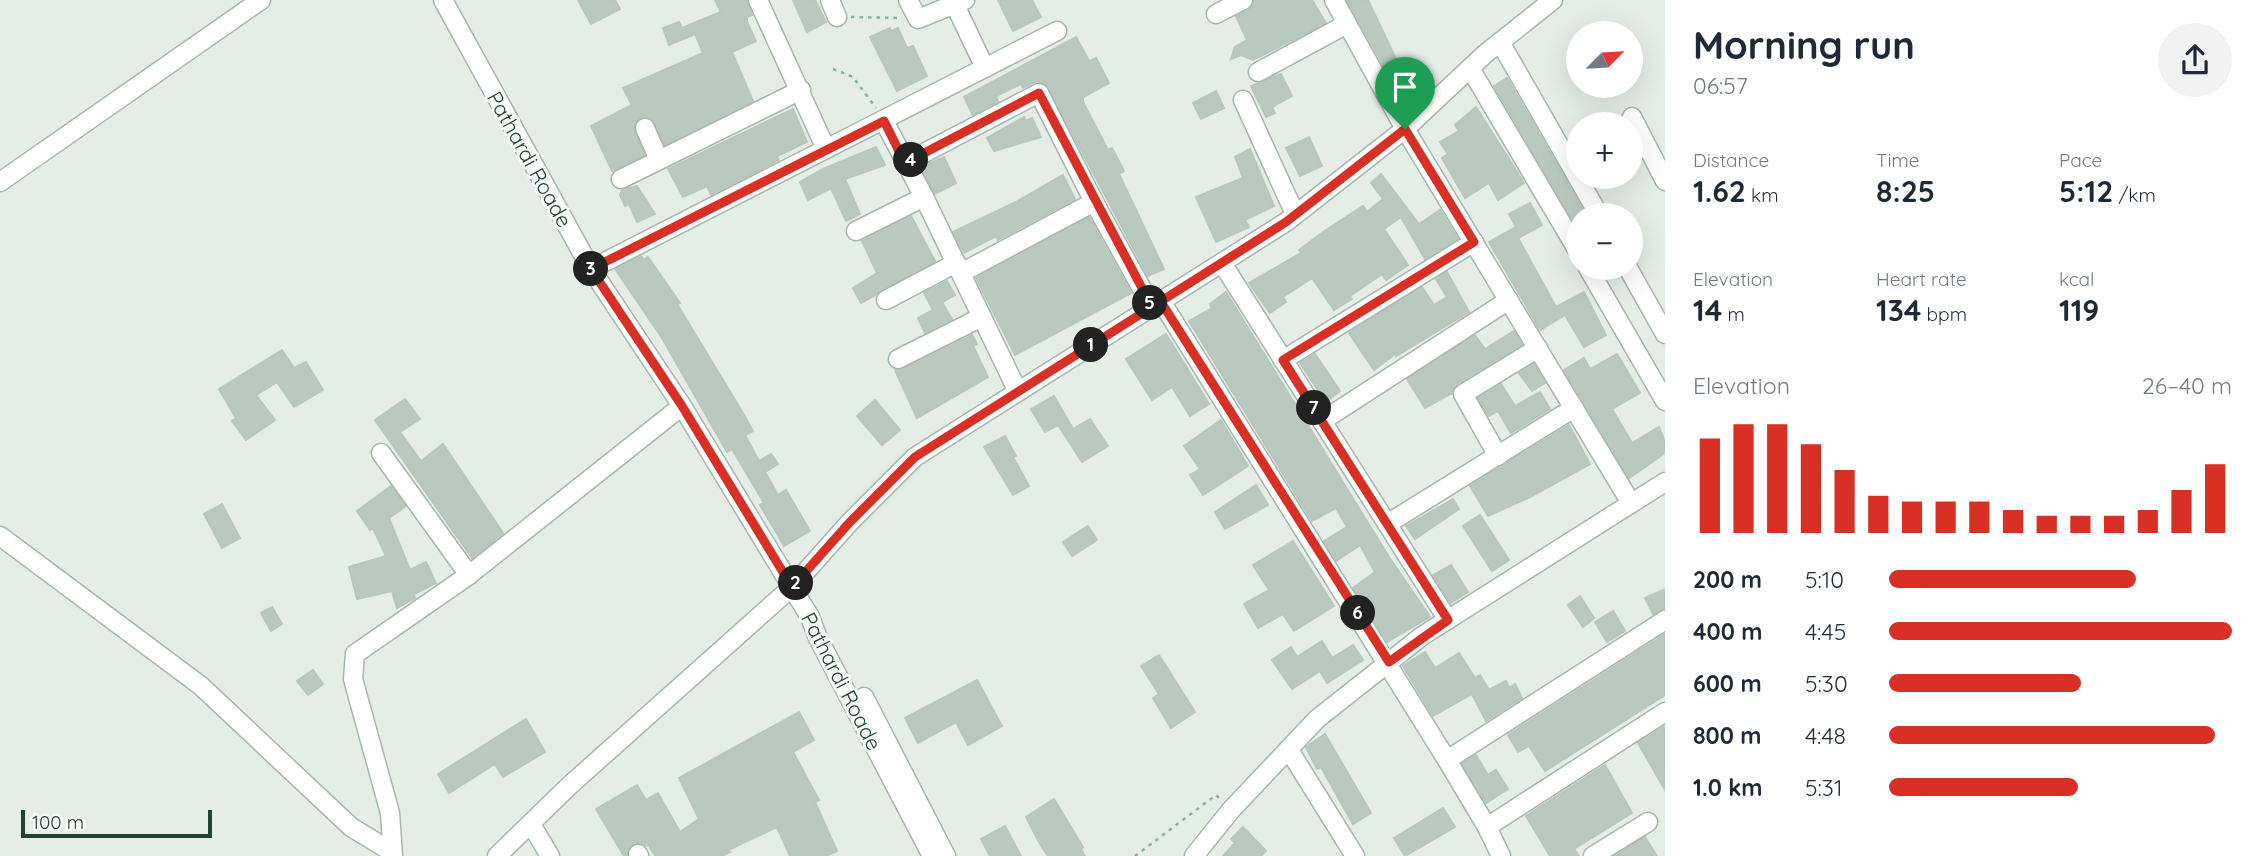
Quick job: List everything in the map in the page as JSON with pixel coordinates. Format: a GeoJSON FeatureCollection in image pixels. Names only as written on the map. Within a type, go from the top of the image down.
{"type":"FeatureCollection","features":[{"type":"Feature","properties":{"kind":"street"},"geometry":{"type":"LineString","coordinates":[[0,182],[261,0]]}},
{"type":"Feature","properties":{"kind":"street"},"geometry":{"type":"LineString","coordinates":[[758,0],[826,149]]}},
{"type":"Feature","properties":{"kind":"street"},"geometry":{"type":"LineString","coordinates":[[908,0],[918,19],[960,3],[985,68]]}},
{"type":"Feature","properties":{"kind":"street"},"geometry":{"type":"LineString","coordinates":[[1216,14],[1243,0]]}},
{"type":"Feature","properties":{"kind":"street"},"geometry":{"type":"LineString","coordinates":[[1334,0],[1405,129],[1632,503]]}},
{"type":"Feature","properties":{"kind":"street"},"geometry":{"type":"LineString","coordinates":[[497,856],[792,587],[850,522],[915,457],[1296,214],[1405,129],[1470,68],[1553,0]]}},
{"type":"Feature","properties":{"kind":"street","name":"Pathardi Roade"},"geometry":{"type":"LineString","coordinates":[[444,2],[591,269],[682,406],[810,617],[818,638],[932,856]]}},
{"type":"Feature","properties":{"kind":"street"},"geometry":{"type":"LineString","coordinates":[[1258,72],[1347,24]]}},
{"type":"Feature","properties":{"kind":"street"},"geometry":{"type":"LineString","coordinates":[[591,269],[1057,31]]}},
{"type":"Feature","properties":{"kind":"street"},"geometry":{"type":"LineString","coordinates":[[1500,42],[1592,203]]}},
{"type":"Feature","properties":{"kind":"street"},"geometry":{"type":"LineString","coordinates":[[1470,68],[1566,231]]}},
{"type":"Feature","properties":{"kind":"street"},"geometry":{"type":"LineString","coordinates":[[621,180],[800,90]]}},
{"type":"Feature","properties":{"kind":"street"},"geometry":{"type":"LineString","coordinates":[[905,163],[1039,93],[1094,202],[1156,304],[1389,662],[1487,827],[1494,853]]}},
{"type":"Feature","properties":{"kind":"street"},"geometry":{"type":"LineString","coordinates":[[1243,100],[1296,214]]}},
{"type":"Feature","properties":{"kind":"street"},"geometry":{"type":"LineString","coordinates":[[884,121],[1018,391]]}},
{"type":"Feature","properties":{"kind":"street"},"geometry":{"type":"LineString","coordinates":[[645,128],[659,160]]}},
{"type":"Feature","properties":{"kind":"street"},"geometry":{"type":"LineString","coordinates":[[1643,138],[1665,181]]}},
{"type":"Feature","properties":{"kind":"street"},"geometry":{"type":"LineString","coordinates":[[856,231],[924,197]]}},
{"type":"Feature","properties":{"kind":"street"},"geometry":{"type":"LineString","coordinates":[[886,300],[959,268],[1094,202]]}},
{"type":"Feature","properties":{"kind":"street"},"geometry":{"type":"LineString","coordinates":[[1283,360],[1474,242]]}},
{"type":"Feature","properties":{"kind":"street"},"geometry":{"type":"LineString","coordinates":[[1222,262],[1448,620]]}},
{"type":"Feature","properties":{"kind":"street"},"geometry":{"type":"LineString","coordinates":[[1595,280],[1665,401]]}},
{"type":"Feature","properties":{"kind":"street"},"geometry":{"type":"LineString","coordinates":[[1636,280],[1665,334]]}},
{"type":"Feature","properties":{"kind":"street"},"geometry":{"type":"LineString","coordinates":[[1322,421],[1509,300]]}},
{"type":"Feature","properties":{"kind":"street"},"geometry":{"type":"LineString","coordinates":[[898,359],[982,317]]}},
{"type":"Feature","properties":{"kind":"street"},"geometry":{"type":"LineString","coordinates":[[1497,456],[1463,394],[1538,348]]}},
{"type":"Feature","properties":{"kind":"street"},"geometry":{"type":"LineString","coordinates":[[392,854],[390,813],[353,679],[355,654],[469,575],[682,406]]}},
{"type":"Feature","properties":{"kind":"street"},"geometry":{"type":"LineString","coordinates":[[1387,524],[1574,408]]}},
{"type":"Feature","properties":{"kind":"street"},"geometry":{"type":"LineString","coordinates":[[381,453],[469,575]]}},
{"type":"Feature","properties":{"kind":"street"},"geometry":{"type":"LineString","coordinates":[[1194,856],[1231,810],[1317,719],[1448,620],[1665,482]]}},
{"type":"Feature","properties":{"kind":"street"},"geometry":{"type":"LineString","coordinates":[[0,536],[201,686],[351,827],[392,854]]}},
{"type":"Feature","properties":{"kind":"street"},"geometry":{"type":"LineString","coordinates":[[810,617],[828,631],[946,856]]}},
{"type":"Feature","properties":{"kind":"street"},"geometry":{"type":"LineString","coordinates":[[1447,760],[1665,620]]}},
{"type":"Feature","properties":{"kind":"street"},"geometry":{"type":"LineString","coordinates":[[1487,827],[1665,712]]}},
{"type":"Feature","properties":{"kind":"street"},"geometry":{"type":"LineString","coordinates":[[1289,750],[1355,856]]}},
{"type":"Feature","properties":{"kind":"street"},"geometry":{"type":"LineString","coordinates":[[1594,856],[1648,822]]}},
{"type":"Feature","properties":{"kind":"street"},"geometry":{"type":"LineString","coordinates":[[531,824],[550,856]]}},
{"type":"Feature","properties":{"kind":"path"},"geometry":{"type":"LineString","coordinates":[[834,8],[918,19]]}},
{"type":"Feature","properties":{"kind":"path"},"geometry":{"type":"LineString","coordinates":[[833,69],[853,77],[863,87],[884,121]]}},
{"type":"Feature","properties":{"kind":"path"},"geometry":{"type":"LineString","coordinates":[[1135,856],[1216,795],[1231,810]]}},
{"type":"Feature","properties":{"kind":"building"},"geometry":{"type":"Polygon","coordinates":[[[578,0],[615,0],[620,9],[591,24],[578,0]]]}},
{"type":"Feature","properties":{"kind":"building"},"geometry":{"type":"Polygon","coordinates":[[[715,0],[747,0],[752,15],[747,17],[747,22],[756,41],[732,52],[753,101],[665,145],[652,119],[640,118],[634,127],[644,155],[612,171],[591,126],[632,105],[623,88],[703,53],[695,34],[669,45],[663,28],[679,22],[682,28],[721,12],[715,0]]]}},
{"type":"Feature","properties":{"kind":"building"},"geometry":{"type":"Polygon","coordinates":[[[793,0],[815,0],[826,22],[807,32],[793,0]]]}},
{"type":"Feature","properties":{"kind":"building"},"geometry":{"type":"Polygon","coordinates":[[[998,0],[1032,0],[1041,17],[1013,31],[998,0]]]}},
{"type":"Feature","properties":{"kind":"building"},"geometry":{"type":"Polygon","coordinates":[[[1254,0],[1312,0],[1326,23],[1253,60],[1241,55],[1231,59],[1235,47],[1247,40],[1236,16],[1249,10],[1254,0]]]}},
{"type":"Feature","properties":{"kind":"building"},"geometry":{"type":"Polygon","coordinates":[[[1347,0],[1368,0],[1408,84],[1397,90],[1347,0]]]}},
{"type":"Feature","properties":{"kind":"building"},"geometry":{"type":"Polygon","coordinates":[[[890,28],[891,31],[898,28],[907,48],[913,46],[927,76],[897,91],[870,37],[890,28]]]}},
{"type":"Feature","properties":{"kind":"building"},"geometry":{"type":"Polygon","coordinates":[[[1076,37],[1089,61],[1096,58],[1109,83],[1083,97],[1083,102],[1108,150],[1112,148],[1124,171],[1119,174],[1164,269],[1148,276],[1046,84],[1037,81],[1023,88],[1021,84],[996,96],[998,101],[973,115],[964,97],[1076,37]]]}},
{"type":"Feature","properties":{"kind":"building"},"geometry":{"type":"Polygon","coordinates":[[[1281,74],[1292,96],[1272,108],[1275,113],[1266,117],[1251,86],[1281,74]]]}},
{"type":"Feature","properties":{"kind":"building"},"geometry":{"type":"Polygon","coordinates":[[[1507,78],[1566,180],[1566,189],[1571,189],[1579,203],[1566,203],[1566,209],[1494,86],[1507,78]]]}},
{"type":"Feature","properties":{"kind":"building"},"geometry":{"type":"Polygon","coordinates":[[[1216,91],[1224,108],[1201,119],[1193,103],[1216,91]]]}},
{"type":"Feature","properties":{"kind":"building"},"geometry":{"type":"Polygon","coordinates":[[[1476,107],[1524,183],[1498,200],[1489,183],[1465,198],[1442,158],[1448,154],[1440,142],[1459,131],[1455,125],[1476,107]]]}},
{"type":"Feature","properties":{"kind":"building"},"geometry":{"type":"Polygon","coordinates":[[[793,109],[807,142],[777,156],[779,160],[711,195],[707,186],[683,197],[668,169],[793,109]]]}},
{"type":"Feature","properties":{"kind":"building"},"geometry":{"type":"Polygon","coordinates":[[[1024,117],[1026,121],[1032,118],[1041,137],[994,151],[987,138],[1024,117]]]}},
{"type":"Feature","properties":{"kind":"building"},"geometry":{"type":"Polygon","coordinates":[[[1309,137],[1322,166],[1300,176],[1286,148],[1309,137]]]}},
{"type":"Feature","properties":{"kind":"building"},"geometry":{"type":"Polygon","coordinates":[[[876,147],[885,165],[845,179],[860,214],[846,221],[831,188],[808,200],[800,182],[823,169],[876,147]]]}},
{"type":"Feature","properties":{"kind":"building"},"geometry":{"type":"Polygon","coordinates":[[[1250,149],[1274,206],[1245,220],[1249,227],[1216,242],[1196,197],[1243,178],[1235,157],[1250,149]]]}},
{"type":"Feature","properties":{"kind":"building"},"geometry":{"type":"Polygon","coordinates":[[[944,157],[956,183],[935,194],[921,167],[944,157]]]}},
{"type":"Feature","properties":{"kind":"building"},"geometry":{"type":"Polygon","coordinates":[[[1381,174],[1419,224],[1440,210],[1458,239],[1425,259],[1401,217],[1384,229],[1408,265],[1386,280],[1382,274],[1334,310],[1312,278],[1283,297],[1286,302],[1270,313],[1249,283],[1301,253],[1299,250],[1363,206],[1367,212],[1383,199],[1371,183],[1381,174]]]}},
{"type":"Feature","properties":{"kind":"building"},"geometry":{"type":"Polygon","coordinates":[[[1063,175],[1075,199],[998,240],[996,236],[964,253],[953,232],[1016,202],[1063,175]]]}},
{"type":"Feature","properties":{"kind":"building"},"geometry":{"type":"Polygon","coordinates":[[[637,186],[655,214],[637,222],[629,204],[625,206],[620,195],[622,190],[637,186]]]}},
{"type":"Feature","properties":{"kind":"building"},"geometry":{"type":"Polygon","coordinates":[[[1530,203],[1542,225],[1518,238],[1556,307],[1584,292],[1606,335],[1584,347],[1565,315],[1540,330],[1489,242],[1516,227],[1509,214],[1530,203]]]}},
{"type":"Feature","properties":{"kind":"building"},"geometry":{"type":"Polygon","coordinates":[[[911,216],[935,261],[861,303],[853,288],[877,273],[862,241],[911,216]]]}},
{"type":"Feature","properties":{"kind":"building"},"geometry":{"type":"Polygon","coordinates":[[[1089,217],[1131,293],[1015,355],[976,278],[1089,217]]]}},
{"type":"Feature","properties":{"kind":"building"},"geometry":{"type":"Polygon","coordinates":[[[641,256],[644,260],[648,257],[680,303],[677,304],[753,431],[745,435],[759,461],[771,454],[778,464],[765,472],[778,495],[786,490],[810,531],[784,546],[760,505],[764,503],[732,449],[727,452],[662,338],[615,269],[641,256]]]}},
{"type":"Feature","properties":{"kind":"building"},"geometry":{"type":"Polygon","coordinates":[[[1447,272],[1469,312],[1396,356],[1395,354],[1374,370],[1349,333],[1422,287],[1434,305],[1447,297],[1436,279],[1447,272]]]}},
{"type":"Feature","properties":{"kind":"building"},"geometry":{"type":"Polygon","coordinates":[[[947,281],[955,295],[942,302],[952,319],[925,333],[918,318],[933,310],[924,293],[947,281]]]}},
{"type":"Feature","properties":{"kind":"building"},"geometry":{"type":"Polygon","coordinates":[[[1226,292],[1389,557],[1430,617],[1387,642],[1353,588],[1375,572],[1360,545],[1336,561],[1324,541],[1347,527],[1336,508],[1312,521],[1189,321],[1212,308],[1210,304],[1226,292]]]}},
{"type":"Feature","properties":{"kind":"building"},"geometry":{"type":"Polygon","coordinates":[[[1514,331],[1522,345],[1457,384],[1452,393],[1425,408],[1407,379],[1475,335],[1485,349],[1514,331]]]}},
{"type":"Feature","properties":{"kind":"building"},"geometry":{"type":"Polygon","coordinates":[[[1166,334],[1209,404],[1190,416],[1172,387],[1152,400],[1126,359],[1166,334]]]}},
{"type":"Feature","properties":{"kind":"building"},"geometry":{"type":"Polygon","coordinates":[[[972,335],[977,344],[973,346],[988,377],[917,418],[895,370],[903,369],[972,335]]]}},
{"type":"Feature","properties":{"kind":"building"},"geometry":{"type":"Polygon","coordinates":[[[282,350],[294,368],[306,362],[323,390],[294,407],[277,382],[256,395],[275,420],[246,440],[232,421],[236,418],[219,389],[282,350]]]}},
{"type":"Feature","properties":{"kind":"building"},"geometry":{"type":"Polygon","coordinates":[[[1315,354],[1340,391],[1326,402],[1300,363],[1315,354]]]}},
{"type":"Feature","properties":{"kind":"building"},"geometry":{"type":"Polygon","coordinates":[[[1617,354],[1640,393],[1612,409],[1632,443],[1659,427],[1665,442],[1665,453],[1629,478],[1564,370],[1584,358],[1590,369],[1617,354]]]}},
{"type":"Feature","properties":{"kind":"building"},"geometry":{"type":"Polygon","coordinates":[[[1534,364],[1545,383],[1532,391],[1519,373],[1534,364]]]}},
{"type":"Feature","properties":{"kind":"building"},"geometry":{"type":"Polygon","coordinates":[[[1501,384],[1515,406],[1540,392],[1550,409],[1511,433],[1498,411],[1489,416],[1478,398],[1501,384]]]}},
{"type":"Feature","properties":{"kind":"building"},"geometry":{"type":"Polygon","coordinates":[[[1054,396],[1073,429],[1090,419],[1108,446],[1082,462],[1058,425],[1045,432],[1031,409],[1054,396]]]}},
{"type":"Feature","properties":{"kind":"building"},"geometry":{"type":"Polygon","coordinates":[[[405,399],[420,419],[400,432],[421,461],[443,444],[503,533],[472,558],[375,420],[405,399]]]}},
{"type":"Feature","properties":{"kind":"building"},"geometry":{"type":"Polygon","coordinates":[[[875,400],[900,430],[882,445],[857,416],[875,400]]]}},
{"type":"Feature","properties":{"kind":"building"},"geometry":{"type":"Polygon","coordinates":[[[1221,420],[1248,466],[1203,495],[1190,475],[1200,469],[1184,446],[1221,420]]]}},
{"type":"Feature","properties":{"kind":"building"},"geometry":{"type":"Polygon","coordinates":[[[1569,425],[1590,464],[1530,497],[1488,516],[1470,486],[1569,425]]]}},
{"type":"Feature","properties":{"kind":"building"},"geometry":{"type":"Polygon","coordinates":[[[1005,436],[1029,486],[1013,495],[984,447],[1005,436]]]}},
{"type":"Feature","properties":{"kind":"building"},"geometry":{"type":"Polygon","coordinates":[[[1256,485],[1268,505],[1225,529],[1215,512],[1256,485]]]}},
{"type":"Feature","properties":{"kind":"building"},"geometry":{"type":"Polygon","coordinates":[[[391,486],[406,506],[389,518],[410,570],[426,562],[436,583],[414,594],[415,598],[397,608],[392,591],[357,599],[349,567],[386,556],[373,528],[370,530],[357,511],[391,486]]]}},
{"type":"Feature","properties":{"kind":"building"},"geometry":{"type":"Polygon","coordinates":[[[1453,499],[1459,509],[1415,539],[1406,526],[1453,499]]]}},
{"type":"Feature","properties":{"kind":"building"},"geometry":{"type":"Polygon","coordinates":[[[222,504],[240,538],[222,548],[204,514],[222,504]]]}},
{"type":"Feature","properties":{"kind":"building"},"geometry":{"type":"Polygon","coordinates":[[[1480,515],[1509,560],[1492,571],[1463,526],[1480,515]]]}},
{"type":"Feature","properties":{"kind":"building"},"geometry":{"type":"Polygon","coordinates":[[[1088,526],[1097,540],[1072,556],[1063,542],[1088,526]]]}},
{"type":"Feature","properties":{"kind":"building"},"geometry":{"type":"Polygon","coordinates":[[[1293,541],[1334,606],[1294,631],[1283,614],[1258,628],[1244,604],[1269,590],[1253,565],[1293,541]]]}},
{"type":"Feature","properties":{"kind":"building"},"geometry":{"type":"Polygon","coordinates":[[[1451,565],[1468,592],[1451,603],[1433,575],[1451,565]]]}},
{"type":"Feature","properties":{"kind":"building"},"geometry":{"type":"Polygon","coordinates":[[[1665,589],[1665,609],[1653,614],[1645,598],[1665,589]]]}},
{"type":"Feature","properties":{"kind":"building"},"geometry":{"type":"Polygon","coordinates":[[[1580,596],[1594,618],[1583,627],[1568,605],[1580,596]]]}},
{"type":"Feature","properties":{"kind":"building"},"geometry":{"type":"Polygon","coordinates":[[[272,607],[282,624],[271,631],[261,613],[272,607]]]}},
{"type":"Feature","properties":{"kind":"building"},"geometry":{"type":"Polygon","coordinates":[[[1613,611],[1625,631],[1607,642],[1595,622],[1613,611]]]}},
{"type":"Feature","properties":{"kind":"building"},"geometry":{"type":"Polygon","coordinates":[[[1665,634],[1665,695],[1545,771],[1529,746],[1518,752],[1508,735],[1665,634]]]}},
{"type":"Feature","properties":{"kind":"building"},"geometry":{"type":"Polygon","coordinates":[[[1322,641],[1332,658],[1353,645],[1363,660],[1327,683],[1320,671],[1292,689],[1272,660],[1291,647],[1297,657],[1322,641]]]}},
{"type":"Feature","properties":{"kind":"building"},"geometry":{"type":"Polygon","coordinates":[[[1425,652],[1435,668],[1459,653],[1475,678],[1480,675],[1489,690],[1506,681],[1509,688],[1515,684],[1522,698],[1486,721],[1472,694],[1433,716],[1403,666],[1425,652]]]}},
{"type":"Feature","properties":{"kind":"building"},"geometry":{"type":"Polygon","coordinates":[[[1159,655],[1195,712],[1171,728],[1153,698],[1159,694],[1141,666],[1159,655]]]}},
{"type":"Feature","properties":{"kind":"building"},"geometry":{"type":"Polygon","coordinates":[[[313,670],[323,684],[308,695],[297,681],[313,670]]]}},
{"type":"Feature","properties":{"kind":"building"},"geometry":{"type":"Polygon","coordinates":[[[977,680],[1002,726],[968,745],[956,722],[918,743],[905,718],[977,680]]]}},
{"type":"Feature","properties":{"kind":"building"},"geometry":{"type":"Polygon","coordinates":[[[799,712],[814,740],[793,752],[819,800],[815,802],[837,851],[826,856],[790,856],[777,827],[728,850],[730,852],[722,856],[655,856],[649,846],[638,843],[629,847],[627,856],[624,856],[596,809],[637,785],[646,800],[658,793],[680,832],[699,819],[679,778],[799,712]]]}},
{"type":"Feature","properties":{"kind":"building"},"geometry":{"type":"Polygon","coordinates":[[[526,719],[545,752],[503,777],[495,764],[449,793],[438,774],[526,719]]]}},
{"type":"Feature","properties":{"kind":"building"},"geometry":{"type":"Polygon","coordinates":[[[1665,726],[1665,790],[1638,743],[1665,726]]]}},
{"type":"Feature","properties":{"kind":"building"},"geometry":{"type":"Polygon","coordinates":[[[1325,734],[1371,813],[1353,824],[1321,767],[1317,769],[1306,747],[1325,734]]]}},
{"type":"Feature","properties":{"kind":"building"},"geometry":{"type":"Polygon","coordinates":[[[1476,755],[1488,775],[1496,770],[1508,789],[1486,803],[1462,764],[1476,755]]]}},
{"type":"Feature","properties":{"kind":"building"},"geometry":{"type":"Polygon","coordinates":[[[1605,765],[1632,813],[1574,849],[1579,856],[1550,856],[1526,816],[1605,765]]]}},
{"type":"Feature","properties":{"kind":"building"},"geometry":{"type":"Polygon","coordinates":[[[1054,799],[1083,847],[1081,849],[1085,856],[1048,856],[1040,844],[1026,817],[1054,799]]]}},
{"type":"Feature","properties":{"kind":"building"},"geometry":{"type":"Polygon","coordinates":[[[1443,808],[1455,827],[1405,856],[1394,838],[1443,808]]]}},
{"type":"Feature","properties":{"kind":"building"},"geometry":{"type":"Polygon","coordinates":[[[1005,826],[1021,856],[990,856],[981,839],[1005,826]]]}},
{"type":"Feature","properties":{"kind":"building"},"geometry":{"type":"Polygon","coordinates":[[[1243,827],[1266,851],[1261,856],[1223,856],[1235,843],[1231,839],[1243,827]]]}},
{"type":"Feature","properties":{"kind":"building"},"geometry":{"type":"Polygon","coordinates":[[[1645,837],[1657,856],[1615,856],[1645,837]]]}},
{"type":"Feature","properties":{"kind":"route"},"geometry":{"type":"LineString","coordinates":[[1405,129],[1286,222],[1161,302],[915,457],[850,522],[792,587],[682,406],[591,269],[884,121],[905,163],[1039,93],[1094,202],[1152,307],[1161,302],[1389,662],[1448,620],[1283,360],[1474,242],[1405,129]]}}]}
